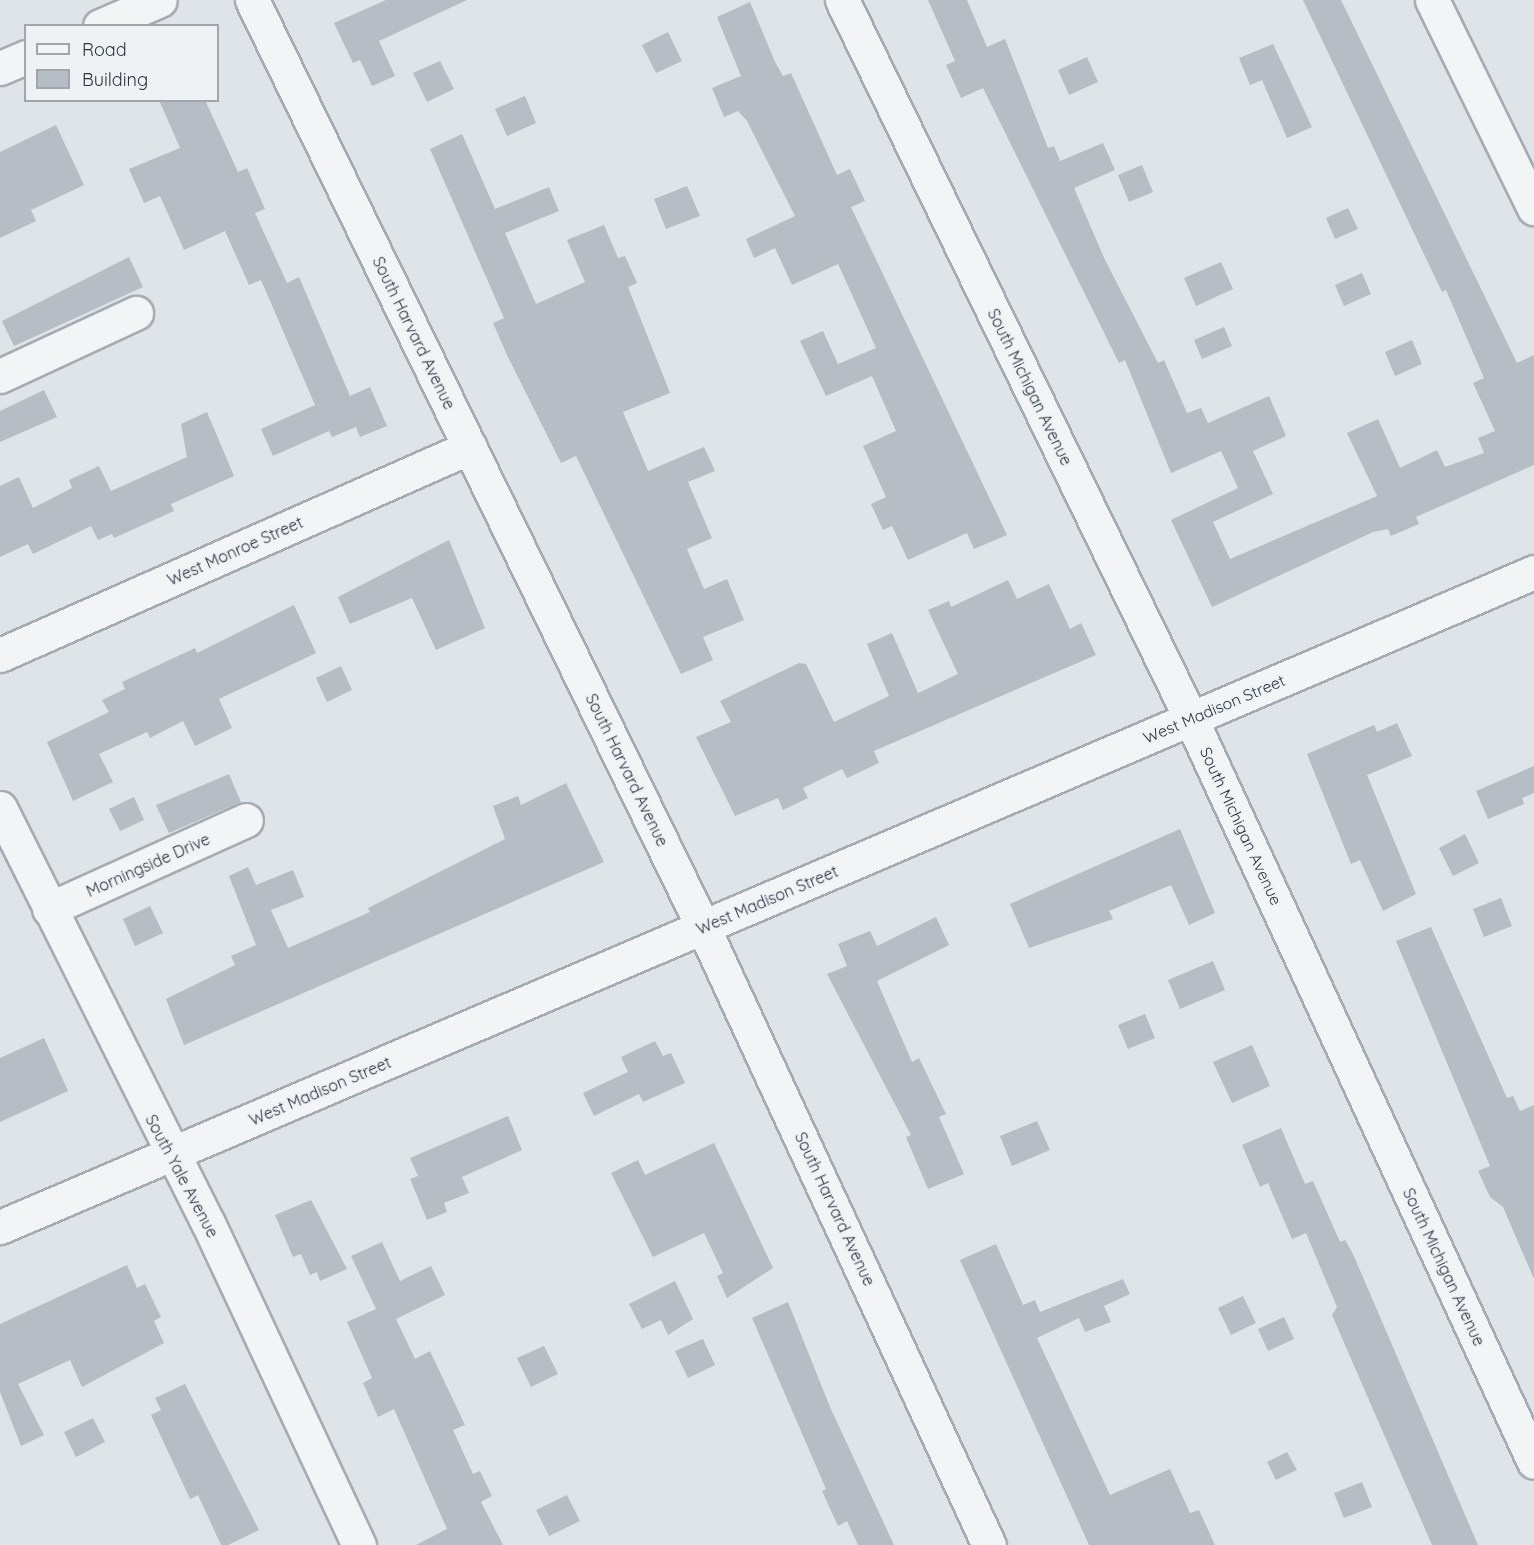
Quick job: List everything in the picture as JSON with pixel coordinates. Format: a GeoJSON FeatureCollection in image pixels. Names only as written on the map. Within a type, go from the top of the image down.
{"type":"FeatureCollection","features":[{"type":"Feature","properties":{"kind":"street"},"geometry":{"type":"LineString","coordinates":[[105,24],[160,0]]}},
{"type":"Feature","properties":{"kind":"street","name":"South Harvard Avenue"},"geometry":{"type":"LineString","coordinates":[[252,0],[703,927],[989,1545]]}},
{"type":"Feature","properties":{"kind":"street","name":"South Michigan Avenue"},"geometry":{"type":"LineString","coordinates":[[842,0],[1191,719],[1534,1462]]}},
{"type":"Feature","properties":{"kind":"street"},"geometry":{"type":"LineString","coordinates":[[1432,0],[1534,208]]}},
{"type":"Feature","properties":{"kind":"street"},"geometry":{"type":"LineString","coordinates":[[0,68],[24,58]]}},
{"type":"Feature","properties":{"kind":"street"},"geometry":{"type":"LineString","coordinates":[[0,376],[136,313]]}},
{"type":"Feature","properties":{"kind":"street","name":"West Monroe Street"},"geometry":{"type":"LineString","coordinates":[[0,655],[470,447]]}},
{"type":"Feature","properties":{"kind":"street","name":"West Madison Street"},"geometry":{"type":"LineString","coordinates":[[0,1227],[1534,572]]}},
{"type":"Feature","properties":{"kind":"street","name":"South Yale Avenue"},"geometry":{"type":"LineString","coordinates":[[0,808],[171,1154],[359,1545]]}},
{"type":"Feature","properties":{"kind":"street","name":"Morningside Drive"},"geometry":{"type":"LineString","coordinates":[[49,909],[246,820]]}},
{"type":"Feature","properties":{"kind":"building"},"geometry":{"type":"Polygon","coordinates":[[[386,0],[467,0],[379,41],[395,76],[372,86],[360,60],[353,63],[334,23],[386,0]]]}},
{"type":"Feature","properties":{"kind":"building"},"geometry":{"type":"Polygon","coordinates":[[[928,0],[967,0],[987,47],[1005,39],[1048,148],[1054,146],[1060,161],[1103,143],[1115,170],[1074,188],[1105,260],[1158,363],[1164,360],[1187,413],[1201,408],[1208,423],[1269,396],[1286,436],[1253,451],[1273,494],[1213,522],[1230,559],[1377,496],[1347,433],[1378,419],[1400,468],[1437,450],[1445,467],[1484,453],[1478,438],[1495,431],[1473,383],[1484,378],[1446,290],[1442,292],[1303,0],[1341,0],[1517,363],[1534,355],[1534,465],[1416,517],[1419,524],[1391,536],[1388,529],[1373,532],[1212,607],[1171,520],[1238,488],[1221,451],[1171,473],[1125,360],[1119,363],[983,88],[961,98],[946,65],[955,61],[928,0]]]}},
{"type":"Feature","properties":{"kind":"building"},"geometry":{"type":"Polygon","coordinates":[[[750,2],[783,76],[791,73],[837,175],[850,169],[865,201],[851,207],[1007,535],[974,549],[967,533],[908,560],[892,526],[883,530],[871,504],[886,497],[863,446],[896,431],[872,376],[826,396],[800,341],[823,331],[838,364],[876,348],[838,264],[792,285],[775,248],[754,258],[746,239],[795,216],[747,121],[738,111],[724,117],[712,88],[741,76],[717,17],[750,2]]]}},
{"type":"Feature","properties":{"kind":"building"},"geometry":{"type":"Polygon","coordinates":[[[668,32],[682,61],[656,73],[642,45],[668,32]]]}},
{"type":"Feature","properties":{"kind":"building"},"geometry":{"type":"Polygon","coordinates":[[[1273,44],[1312,127],[1287,138],[1262,80],[1250,85],[1239,58],[1273,44]]]}},
{"type":"Feature","properties":{"kind":"building"},"geometry":{"type":"Polygon","coordinates":[[[1087,57],[1098,82],[1069,95],[1058,70],[1087,57]]]}},
{"type":"Feature","properties":{"kind":"building"},"geometry":{"type":"Polygon","coordinates":[[[440,61],[454,89],[427,102],[413,73],[440,61]]]}},
{"type":"Feature","properties":{"kind":"building"},"geometry":{"type":"Polygon","coordinates":[[[525,96],[536,123],[507,136],[495,109],[525,96]]]}},
{"type":"Feature","properties":{"kind":"building"},"geometry":{"type":"Polygon","coordinates":[[[160,102],[206,102],[238,172],[247,168],[265,209],[255,213],[287,283],[299,277],[350,396],[370,387],[387,426],[360,437],[356,427],[332,437],[329,431],[273,456],[261,429],[315,405],[261,280],[249,285],[225,231],[184,250],[160,196],[144,203],[129,169],[180,148],[160,102]]]}},
{"type":"Feature","properties":{"kind":"building"},"geometry":{"type":"Polygon","coordinates":[[[56,125],[84,185],[31,210],[36,221],[0,238],[0,152],[56,125]]]}},
{"type":"Feature","properties":{"kind":"building"},"geometry":{"type":"Polygon","coordinates":[[[462,134],[495,209],[549,187],[559,211],[505,233],[536,304],[585,282],[567,240],[604,225],[618,258],[625,256],[637,283],[628,287],[670,393],[623,412],[648,471],[704,447],[715,471],[688,482],[712,538],[687,549],[704,589],[727,579],[744,620],[703,637],[713,660],[681,674],[576,456],[561,463],[507,355],[493,323],[504,318],[430,149],[462,134]]]}},
{"type":"Feature","properties":{"kind":"building"},"geometry":{"type":"Polygon","coordinates":[[[1142,165],[1153,192],[1129,202],[1118,175],[1142,165]]]}},
{"type":"Feature","properties":{"kind":"building"},"geometry":{"type":"Polygon","coordinates":[[[687,186],[700,216],[666,229],[654,199],[687,186]]]}},
{"type":"Feature","properties":{"kind":"building"},"geometry":{"type":"Polygon","coordinates":[[[1348,208],[1358,229],[1335,239],[1326,218],[1348,208]]]}},
{"type":"Feature","properties":{"kind":"building"},"geometry":{"type":"Polygon","coordinates":[[[129,257],[143,287],[14,346],[2,321],[129,257]]]}},
{"type":"Feature","properties":{"kind":"building"},"geometry":{"type":"Polygon","coordinates":[[[1221,262],[1233,289],[1196,306],[1184,278],[1221,262]]]}},
{"type":"Feature","properties":{"kind":"building"},"geometry":{"type":"Polygon","coordinates":[[[1362,273],[1371,294],[1344,306],[1335,285],[1362,273]]]}},
{"type":"Feature","properties":{"kind":"building"},"geometry":{"type":"Polygon","coordinates":[[[1224,327],[1232,346],[1202,359],[1194,340],[1224,327]]]}},
{"type":"Feature","properties":{"kind":"building"},"geometry":{"type":"Polygon","coordinates":[[[1412,340],[1422,364],[1395,376],[1385,352],[1412,340]]]}},
{"type":"Feature","properties":{"kind":"building"},"geometry":{"type":"Polygon","coordinates":[[[44,390],[57,417],[0,442],[0,411],[44,390]]]}},
{"type":"Feature","properties":{"kind":"building"},"geometry":{"type":"Polygon","coordinates":[[[207,412],[234,476],[171,504],[174,511],[114,538],[112,534],[98,540],[91,526],[33,554],[28,544],[0,557],[0,486],[19,477],[33,508],[72,488],[69,480],[99,466],[111,491],[187,457],[181,424],[207,412]]]}},
{"type":"Feature","properties":{"kind":"building"},"geometry":{"type":"Polygon","coordinates":[[[449,540],[485,628],[436,650],[412,598],[350,624],[338,597],[449,540]]]}},
{"type":"Feature","properties":{"kind":"building"},"geometry":{"type":"Polygon","coordinates":[[[1008,580],[1017,599],[1049,584],[1070,629],[1081,623],[1096,655],[874,751],[879,763],[847,778],[842,769],[803,788],[808,798],[783,810],[778,798],[735,816],[696,737],[731,722],[720,701],[799,663],[806,664],[834,722],[889,696],[867,644],[892,633],[918,693],[958,674],[928,610],[949,601],[951,607],[1008,580]]]}},
{"type":"Feature","properties":{"kind":"building"},"geometry":{"type":"Polygon","coordinates":[[[294,605],[316,653],[219,699],[232,728],[195,746],[183,721],[150,738],[147,732],[99,754],[113,782],[73,801],[47,742],[109,712],[102,700],[125,689],[122,682],[195,648],[197,653],[294,605]]]}},
{"type":"Feature","properties":{"kind":"building"},"geometry":{"type":"Polygon","coordinates":[[[341,666],[352,690],[327,702],[316,678],[341,666]]]}},
{"type":"Feature","properties":{"kind":"building"},"geometry":{"type":"Polygon","coordinates":[[[1397,723],[1412,756],[1367,775],[1416,894],[1383,911],[1360,860],[1351,864],[1307,754],[1374,725],[1377,732],[1397,723]]]}},
{"type":"Feature","properties":{"kind":"building"},"geometry":{"type":"Polygon","coordinates":[[[1534,766],[1534,793],[1522,798],[1524,804],[1488,819],[1476,791],[1534,766]]]}},
{"type":"Feature","properties":{"kind":"building"},"geometry":{"type":"Polygon","coordinates":[[[229,774],[241,802],[169,833],[156,805],[229,774]]]}},
{"type":"Feature","properties":{"kind":"building"},"geometry":{"type":"Polygon","coordinates":[[[566,783],[604,862],[184,1045],[166,999],[235,965],[231,956],[256,945],[229,876],[248,867],[256,885],[293,870],[304,897],[271,910],[288,948],[370,912],[368,908],[505,839],[493,806],[518,796],[521,805],[566,783]]]}},
{"type":"Feature","properties":{"kind":"building"},"geometry":{"type":"Polygon","coordinates":[[[134,797],[144,820],[120,831],[109,809],[134,797]]]}},
{"type":"Feature","properties":{"kind":"building"},"geometry":{"type":"Polygon","coordinates":[[[1180,829],[1215,913],[1189,925],[1171,885],[1109,911],[1113,919],[1029,948],[1010,904],[1180,829]]]}},
{"type":"Feature","properties":{"kind":"building"},"geometry":{"type":"Polygon","coordinates":[[[1465,834],[1479,863],[1453,876],[1439,848],[1465,834]]]}},
{"type":"Feature","properties":{"kind":"building"},"geometry":{"type":"Polygon","coordinates":[[[1501,898],[1512,926],[1484,937],[1473,909],[1501,898]]]}},
{"type":"Feature","properties":{"kind":"building"},"geometry":{"type":"Polygon","coordinates":[[[150,906],[163,933],[135,946],[123,919],[150,906]]]}},
{"type":"Feature","properties":{"kind":"building"},"geometry":{"type":"Polygon","coordinates":[[[936,917],[949,945],[877,981],[912,1062],[919,1058],[946,1114],[939,1117],[964,1174],[928,1189],[906,1137],[911,1135],[827,974],[847,966],[838,944],[870,931],[877,946],[936,917]]]}},
{"type":"Feature","properties":{"kind":"building"},"geometry":{"type":"Polygon","coordinates":[[[1431,927],[1507,1098],[1513,1096],[1520,1111],[1534,1105],[1534,1279],[1503,1207],[1490,1197],[1478,1171],[1490,1166],[1396,941],[1431,927]]]}},
{"type":"Feature","properties":{"kind":"building"},"geometry":{"type":"Polygon","coordinates":[[[1213,961],[1225,990],[1180,1009],[1168,980],[1213,961]]]}},
{"type":"Feature","properties":{"kind":"building"},"geometry":{"type":"Polygon","coordinates":[[[1145,1014],[1155,1038],[1128,1049],[1118,1025],[1145,1014]]]}},
{"type":"Feature","properties":{"kind":"building"},"geometry":{"type":"Polygon","coordinates":[[[44,1038],[68,1091],[0,1122],[0,1058],[44,1038]]]}},
{"type":"Feature","properties":{"kind":"building"},"geometry":{"type":"Polygon","coordinates":[[[655,1041],[663,1056],[671,1053],[685,1083],[643,1102],[639,1094],[594,1116],[583,1093],[628,1072],[621,1057],[655,1041]]]}},
{"type":"Feature","properties":{"kind":"building"},"geometry":{"type":"Polygon","coordinates":[[[1252,1045],[1270,1086],[1232,1103],[1213,1062],[1252,1045]]]}},
{"type":"Feature","properties":{"kind":"building"},"geometry":{"type":"Polygon","coordinates":[[[508,1116],[522,1150],[462,1177],[469,1193],[444,1203],[447,1212],[427,1220],[410,1179],[418,1176],[410,1158],[508,1116]]]}},
{"type":"Feature","properties":{"kind":"building"},"geometry":{"type":"Polygon","coordinates":[[[1037,1121],[1050,1150],[1012,1166],[1000,1136],[1037,1121]]]}},
{"type":"Feature","properties":{"kind":"building"},"geometry":{"type":"Polygon","coordinates":[[[1281,1128],[1305,1184],[1313,1181],[1340,1242],[1345,1240],[1353,1254],[1478,1545],[1432,1545],[1332,1315],[1337,1307],[1306,1233],[1292,1239],[1268,1183],[1260,1187],[1242,1145],[1281,1128]]]}},
{"type":"Feature","properties":{"kind":"building"},"geometry":{"type":"Polygon","coordinates":[[[714,1143],[773,1268],[727,1298],[717,1276],[723,1273],[704,1233],[653,1257],[611,1173],[638,1160],[645,1175],[714,1143]]]}},
{"type":"Feature","properties":{"kind":"building"},"geometry":{"type":"Polygon","coordinates":[[[311,1200],[347,1269],[320,1281],[317,1272],[310,1275],[301,1254],[293,1257],[275,1215],[311,1200]]]}},
{"type":"Feature","properties":{"kind":"building"},"geometry":{"type":"Polygon","coordinates":[[[382,1242],[400,1281],[431,1266],[445,1295],[396,1319],[415,1359],[430,1351],[465,1425],[453,1430],[473,1474],[480,1471],[492,1496],[481,1502],[503,1545],[416,1545],[447,1529],[394,1409],[378,1417],[363,1383],[372,1378],[347,1322],[376,1309],[351,1256],[382,1242]]]}},
{"type":"Feature","properties":{"kind":"building"},"geometry":{"type":"Polygon","coordinates":[[[996,1244],[1023,1305],[1035,1300],[1040,1312],[1123,1279],[1130,1294],[1104,1306],[1111,1322],[1085,1332],[1079,1318],[1037,1338],[1110,1495],[1170,1469],[1190,1513],[1199,1510],[1215,1545],[1089,1545],[960,1260],[996,1244]]]}},
{"type":"Feature","properties":{"kind":"building"},"geometry":{"type":"Polygon","coordinates":[[[127,1265],[137,1288],[145,1284],[161,1317],[154,1321],[164,1343],[82,1387],[70,1360],[18,1384],[44,1435],[21,1446],[0,1392],[0,1324],[127,1265]]]}},
{"type":"Feature","properties":{"kind":"building"},"geometry":{"type":"Polygon","coordinates":[[[675,1281],[693,1319],[668,1335],[661,1320],[642,1329],[629,1304],[675,1281]]]}},
{"type":"Feature","properties":{"kind":"building"},"geometry":{"type":"Polygon","coordinates":[[[1243,1296],[1256,1323],[1231,1335],[1218,1308],[1243,1296]]]}},
{"type":"Feature","properties":{"kind":"building"},"geometry":{"type":"Polygon","coordinates":[[[788,1302],[830,1407],[894,1545],[858,1545],[847,1521],[838,1526],[822,1491],[826,1489],[752,1318],[788,1302]]]}},
{"type":"Feature","properties":{"kind":"building"},"geometry":{"type":"Polygon","coordinates":[[[1284,1317],[1294,1339],[1268,1351],[1258,1329],[1284,1317]]]}},
{"type":"Feature","properties":{"kind":"building"},"geometry":{"type":"Polygon","coordinates":[[[703,1339],[715,1365],[688,1378],[675,1351],[703,1339]]]}},
{"type":"Feature","properties":{"kind":"building"},"geometry":{"type":"Polygon","coordinates":[[[544,1346],[558,1374],[531,1387],[517,1358],[544,1346]]]}},
{"type":"Feature","properties":{"kind":"building"},"geometry":{"type":"Polygon","coordinates":[[[185,1384],[259,1530],[228,1545],[221,1545],[198,1495],[190,1499],[151,1415],[161,1410],[155,1398],[185,1384]]]}},
{"type":"Feature","properties":{"kind":"building"},"geometry":{"type":"Polygon","coordinates":[[[93,1418],[105,1442],[76,1457],[64,1432],[93,1418]]]}},
{"type":"Feature","properties":{"kind":"building"},"geometry":{"type":"Polygon","coordinates":[[[1287,1452],[1297,1470],[1276,1480],[1267,1462],[1287,1452]]]}},
{"type":"Feature","properties":{"kind":"building"},"geometry":{"type":"Polygon","coordinates":[[[1362,1482],[1372,1507],[1344,1518],[1334,1493],[1362,1482]]]}},
{"type":"Feature","properties":{"kind":"building"},"geometry":{"type":"Polygon","coordinates":[[[567,1495],[580,1521],[549,1536],[536,1510],[567,1495]]]}}]}
